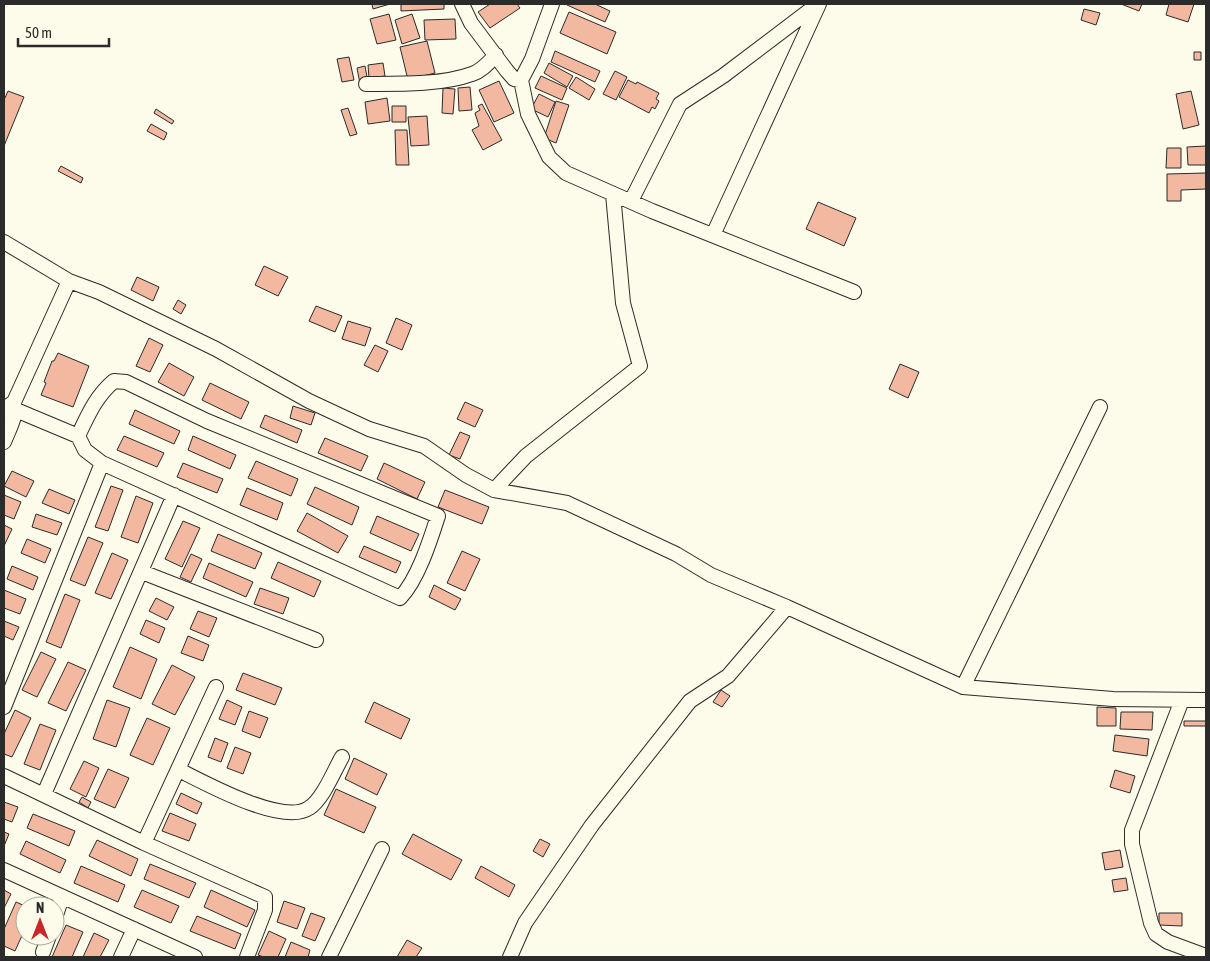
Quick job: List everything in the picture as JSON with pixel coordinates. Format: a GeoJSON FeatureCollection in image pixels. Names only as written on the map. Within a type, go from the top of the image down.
{"type":"FeatureCollection","features":[{"type":"Feature","properties":{"kind":"street"},"geometry":{"type":"LineString","coordinates":[[462,4],[471,23],[514,79],[521,80]]}},
{"type":"Feature","properties":{"kind":"street"},"geometry":{"type":"LineString","coordinates":[[552,4],[532,59],[521,80],[528,114],[549,157],[566,173],[854,292]]}},
{"type":"Feature","properties":{"kind":"street"},"geometry":{"type":"LineString","coordinates":[[631,201],[680,104],[723,76],[819,4]]}},
{"type":"Feature","properties":{"kind":"street"},"geometry":{"type":"LineString","coordinates":[[713,235],[819,4]]}},
{"type":"Feature","properties":{"kind":"street"},"geometry":{"type":"LineString","coordinates":[[366,84],[416,83],[472,74],[481,70],[496,55]]}},
{"type":"Feature","properties":{"kind":"street"},"geometry":{"type":"LineString","coordinates":[[494,490],[526,456],[640,366],[623,303],[614,194]]}},
{"type":"Feature","properties":{"kind":"street"},"geometry":{"type":"LineString","coordinates":[[4,242],[69,281],[99,292],[216,348],[310,401],[369,429],[424,446],[466,475],[494,490],[567,503],[676,554],[711,575],[787,607],[963,687],[1113,699],[1206,700]]}},
{"type":"Feature","properties":{"kind":"street"},"geometry":{"type":"LineString","coordinates":[[4,442],[13,420],[11,409],[69,281]]}},
{"type":"Feature","properties":{"kind":"street"},"geometry":{"type":"LineString","coordinates":[[11,409],[78,436],[85,450],[102,463],[400,598],[408,590],[429,544],[438,516],[206,421],[126,382],[114,381],[104,389],[92,406],[78,436]]}},
{"type":"Feature","properties":{"kind":"street"},"geometry":{"type":"LineString","coordinates":[[963,687],[1100,406]]}},
{"type":"Feature","properties":{"kind":"street"},"geometry":{"type":"LineString","coordinates":[[4,706],[102,463]]}},
{"type":"Feature","properties":{"kind":"street"},"geometry":{"type":"LineString","coordinates":[[44,794],[174,495]]}},
{"type":"Feature","properties":{"kind":"street"},"geometry":{"type":"LineString","coordinates":[[142,572],[316,640]]}},
{"type":"Feature","properties":{"kind":"street"},"geometry":{"type":"LineString","coordinates":[[510,957],[525,923],[592,825],[690,701],[728,676],[787,607]]}},
{"type":"Feature","properties":{"kind":"street"},"geometry":{"type":"LineString","coordinates":[[144,843],[216,687]]}},
{"type":"Feature","properties":{"kind":"street"},"geometry":{"type":"LineString","coordinates":[[1182,700],[1132,830],[1132,844],[1151,923],[1156,934],[1168,942],[1205,956]]}},
{"type":"Feature","properties":{"kind":"street"},"geometry":{"type":"LineString","coordinates":[[179,770],[235,796],[262,806],[283,813],[296,813],[310,808],[318,799],[342,757]]}},
{"type":"Feature","properties":{"kind":"street"},"geometry":{"type":"LineString","coordinates":[[4,776],[144,843],[265,897],[265,910],[247,957]]}},
{"type":"Feature","properties":{"kind":"street"},"geometry":{"type":"LineString","coordinates":[[330,957],[382,849]]}},
{"type":"Feature","properties":{"kind":"street"},"geometry":{"type":"LineString","coordinates":[[4,870],[60,896]]}},
{"type":"Feature","properties":{"kind":"street"},"geometry":{"type":"LineString","coordinates":[[65,898],[195,957]]}},
{"type":"Feature","properties":{"kind":"street"},"geometry":{"type":"LineString","coordinates":[[122,957],[134,930]]}},
{"type":"Feature","properties":{"kind":"street"},"geometry":{"type":"LineString","coordinates":[[43,952],[45,946]]}},
{"type":"Feature","properties":{"kind":"building"},"geometry":{"type":"Polygon","coordinates":[[[372,4],[390,4],[373,9],[372,4]]]}},
{"type":"Feature","properties":{"kind":"building"},"geometry":{"type":"Polygon","coordinates":[[[401,4],[444,4],[444,9],[401,11],[401,4]]]}},
{"type":"Feature","properties":{"kind":"building"},"geometry":{"type":"Polygon","coordinates":[[[490,4],[517,4],[520,8],[490,28],[478,12],[490,4]]]}},
{"type":"Feature","properties":{"kind":"building"},"geometry":{"type":"Polygon","coordinates":[[[568,4],[595,4],[610,11],[605,22],[568,4]]]}},
{"type":"Feature","properties":{"kind":"building"},"geometry":{"type":"Polygon","coordinates":[[[1121,4],[1142,4],[1139,11],[1121,4]]]}},
{"type":"Feature","properties":{"kind":"building"},"geometry":{"type":"Polygon","coordinates":[[[1169,4],[1194,4],[1188,22],[1166,15],[1169,4]]]}},
{"type":"Feature","properties":{"kind":"building"},"geometry":{"type":"Polygon","coordinates":[[[1084,9],[1100,13],[1096,25],[1081,20],[1084,9]]]}},
{"type":"Feature","properties":{"kind":"building"},"geometry":{"type":"Polygon","coordinates":[[[569,12],[616,32],[607,54],[560,33],[569,12]]]}},
{"type":"Feature","properties":{"kind":"building"},"geometry":{"type":"Polygon","coordinates":[[[389,14],[396,40],[377,44],[370,19],[389,14]]]}},
{"type":"Feature","properties":{"kind":"building"},"geometry":{"type":"Polygon","coordinates":[[[412,14],[420,38],[402,44],[395,20],[412,14]]]}},
{"type":"Feature","properties":{"kind":"building"},"geometry":{"type":"Polygon","coordinates":[[[455,19],[456,39],[425,40],[424,20],[455,19]]]}},
{"type":"Feature","properties":{"kind":"building"},"geometry":{"type":"Polygon","coordinates":[[[427,41],[435,73],[408,80],[400,47],[427,41]]]}},
{"type":"Feature","properties":{"kind":"building"},"geometry":{"type":"Polygon","coordinates":[[[555,51],[600,71],[595,82],[551,62],[555,51]]]}},
{"type":"Feature","properties":{"kind":"building"},"geometry":{"type":"Polygon","coordinates":[[[1194,52],[1201,52],[1201,60],[1194,60],[1194,52]]]}},
{"type":"Feature","properties":{"kind":"building"},"geometry":{"type":"Polygon","coordinates":[[[349,57],[354,80],[342,82],[337,59],[349,57]]]}},
{"type":"Feature","properties":{"kind":"building"},"geometry":{"type":"Polygon","coordinates":[[[383,63],[385,76],[369,78],[368,65],[383,63]]]}},
{"type":"Feature","properties":{"kind":"building"},"geometry":{"type":"Polygon","coordinates":[[[549,63],[573,76],[567,87],[544,73],[549,63]]]}},
{"type":"Feature","properties":{"kind":"building"},"geometry":{"type":"Polygon","coordinates":[[[365,66],[368,82],[360,84],[357,68],[365,66]]]}},
{"type":"Feature","properties":{"kind":"building"},"geometry":{"type":"Polygon","coordinates":[[[615,71],[627,77],[616,100],[603,94],[615,71]]]}},
{"type":"Feature","properties":{"kind":"building"},"geometry":{"type":"Polygon","coordinates":[[[541,76],[567,88],[562,100],[535,88],[541,76]]]}},
{"type":"Feature","properties":{"kind":"building"},"geometry":{"type":"Polygon","coordinates":[[[576,77],[595,89],[589,100],[569,88],[576,77]]]}},
{"type":"Feature","properties":{"kind":"building"},"geometry":{"type":"Polygon","coordinates":[[[628,80],[636,84],[637,82],[659,93],[656,99],[659,101],[655,109],[652,107],[649,113],[619,97],[628,80]]]}},
{"type":"Feature","properties":{"kind":"building"},"geometry":{"type":"Polygon","coordinates":[[[499,81],[514,113],[494,122],[479,90],[499,81]]]}},
{"type":"Feature","properties":{"kind":"building"},"geometry":{"type":"Polygon","coordinates":[[[470,87],[472,110],[459,111],[458,88],[470,87]]]}},
{"type":"Feature","properties":{"kind":"building"},"geometry":{"type":"Polygon","coordinates":[[[443,88],[455,89],[453,114],[442,113],[443,88]]]}},
{"type":"Feature","properties":{"kind":"building"},"geometry":{"type":"Polygon","coordinates":[[[8,91],[24,97],[4,146],[4,100],[8,91]]]}},
{"type":"Feature","properties":{"kind":"building"},"geometry":{"type":"Polygon","coordinates":[[[1191,91],[1199,125],[1183,129],[1176,94],[1191,91]]]}},
{"type":"Feature","properties":{"kind":"building"},"geometry":{"type":"Polygon","coordinates":[[[539,94],[555,102],[548,117],[531,109],[539,94]]]}},
{"type":"Feature","properties":{"kind":"building"},"geometry":{"type":"Polygon","coordinates":[[[387,98],[390,121],[368,124],[365,102],[387,98]]]}},
{"type":"Feature","properties":{"kind":"building"},"geometry":{"type":"Polygon","coordinates":[[[556,101],[569,105],[556,143],[544,138],[556,101]]]}},
{"type":"Feature","properties":{"kind":"building"},"geometry":{"type":"Polygon","coordinates":[[[482,104],[502,140],[483,150],[472,130],[479,126],[475,113],[480,110],[478,106],[482,104]]]}},
{"type":"Feature","properties":{"kind":"building"},"geometry":{"type":"Polygon","coordinates":[[[392,106],[406,106],[406,122],[392,122],[392,106]]]}},
{"type":"Feature","properties":{"kind":"building"},"geometry":{"type":"Polygon","coordinates":[[[348,108],[357,134],[350,136],[341,110],[348,108]]]}},
{"type":"Feature","properties":{"kind":"building"},"geometry":{"type":"Polygon","coordinates":[[[156,109],[174,121],[172,124],[154,113],[156,109]]]}},
{"type":"Feature","properties":{"kind":"building"},"geometry":{"type":"Polygon","coordinates":[[[427,116],[429,145],[411,146],[408,117],[427,116]]]}},
{"type":"Feature","properties":{"kind":"building"},"geometry":{"type":"Polygon","coordinates":[[[151,124],[167,133],[164,140],[147,131],[151,124]]]}},
{"type":"Feature","properties":{"kind":"building"},"geometry":{"type":"Polygon","coordinates":[[[395,130],[407,130],[409,165],[396,165],[395,130]]]}},
{"type":"Feature","properties":{"kind":"building"},"geometry":{"type":"Polygon","coordinates":[[[1206,146],[1206,165],[1188,165],[1187,147],[1206,146]]]}},
{"type":"Feature","properties":{"kind":"building"},"geometry":{"type":"Polygon","coordinates":[[[1167,148],[1181,148],[1181,168],[1166,168],[1167,148]]]}},
{"type":"Feature","properties":{"kind":"building"},"geometry":{"type":"Polygon","coordinates":[[[61,166],[83,178],[81,183],[58,171],[61,166]]]}},
{"type":"Feature","properties":{"kind":"building"},"geometry":{"type":"Polygon","coordinates":[[[1206,173],[1206,189],[1181,190],[1181,201],[1167,201],[1167,174],[1206,173]]]}},
{"type":"Feature","properties":{"kind":"building"},"geometry":{"type":"Polygon","coordinates":[[[818,202],[856,218],[844,246],[806,229],[818,202]]]}},
{"type":"Feature","properties":{"kind":"building"},"geometry":{"type":"Polygon","coordinates":[[[264,266],[288,277],[278,296],[255,285],[264,266]]]}},
{"type":"Feature","properties":{"kind":"building"},"geometry":{"type":"Polygon","coordinates":[[[137,277],[159,287],[153,301],[131,290],[137,277]]]}},
{"type":"Feature","properties":{"kind":"building"},"geometry":{"type":"Polygon","coordinates":[[[178,300],[186,305],[181,314],[173,309],[178,300]]]}},
{"type":"Feature","properties":{"kind":"building"},"geometry":{"type":"Polygon","coordinates":[[[316,306],[342,316],[335,332],[309,321],[316,306]]]}},
{"type":"Feature","properties":{"kind":"building"},"geometry":{"type":"Polygon","coordinates":[[[396,318],[412,325],[402,350],[386,343],[396,318]]]}},
{"type":"Feature","properties":{"kind":"building"},"geometry":{"type":"Polygon","coordinates":[[[348,321],[371,328],[365,346],[342,339],[348,321]]]}},
{"type":"Feature","properties":{"kind":"building"},"geometry":{"type":"Polygon","coordinates":[[[149,338],[163,345],[150,372],[136,366],[149,338]]]}},
{"type":"Feature","properties":{"kind":"building"},"geometry":{"type":"Polygon","coordinates":[[[375,345],[388,351],[378,372],[364,365],[375,345]]]}},
{"type":"Feature","properties":{"kind":"building"},"geometry":{"type":"Polygon","coordinates":[[[58,353],[89,366],[73,407],[41,395],[52,361],[54,361],[58,353]]]}},
{"type":"Feature","properties":{"kind":"building"},"geometry":{"type":"Polygon","coordinates":[[[169,363],[194,377],[184,396],[158,382],[169,363]]]}},
{"type":"Feature","properties":{"kind":"building"},"geometry":{"type":"Polygon","coordinates":[[[900,364],[919,372],[908,398],[889,389],[900,364]]]}},
{"type":"Feature","properties":{"kind":"building"},"geometry":{"type":"Polygon","coordinates":[[[210,383],[249,402],[241,419],[202,400],[210,383]]]}},
{"type":"Feature","properties":{"kind":"building"},"geometry":{"type":"Polygon","coordinates":[[[465,402],[483,410],[475,427],[457,419],[465,402]]]}},
{"type":"Feature","properties":{"kind":"building"},"geometry":{"type":"Polygon","coordinates":[[[293,406],[315,413],[311,425],[290,418],[293,406]]]}},
{"type":"Feature","properties":{"kind":"building"},"geometry":{"type":"Polygon","coordinates":[[[135,410],[180,431],[174,444],[129,424],[135,410]]]}},
{"type":"Feature","properties":{"kind":"building"},"geometry":{"type":"Polygon","coordinates":[[[265,415],[302,430],[297,443],[260,427],[265,415]]]}},
{"type":"Feature","properties":{"kind":"building"},"geometry":{"type":"Polygon","coordinates":[[[460,432],[470,436],[460,459],[449,455],[460,432]]]}},
{"type":"Feature","properties":{"kind":"building"},"geometry":{"type":"Polygon","coordinates":[[[124,436],[164,453],[157,467],[117,450],[124,436]]]}},
{"type":"Feature","properties":{"kind":"building"},"geometry":{"type":"Polygon","coordinates":[[[193,436],[236,455],[230,469],[188,450],[193,436]]]}},
{"type":"Feature","properties":{"kind":"building"},"geometry":{"type":"Polygon","coordinates":[[[325,438],[368,456],[361,471],[318,453],[325,438]]]}},
{"type":"Feature","properties":{"kind":"building"},"geometry":{"type":"Polygon","coordinates":[[[256,461],[298,479],[291,496],[248,478],[256,461]]]}},
{"type":"Feature","properties":{"kind":"building"},"geometry":{"type":"Polygon","coordinates":[[[183,463],[223,479],[217,493],[177,477],[183,463]]]}},
{"type":"Feature","properties":{"kind":"building"},"geometry":{"type":"Polygon","coordinates":[[[384,463],[425,482],[417,499],[377,479],[384,463]]]}},
{"type":"Feature","properties":{"kind":"building"},"geometry":{"type":"Polygon","coordinates":[[[12,471],[34,481],[26,497],[4,486],[12,471]]]}},
{"type":"Feature","properties":{"kind":"building"},"geometry":{"type":"Polygon","coordinates":[[[111,486],[123,490],[108,531],[95,527],[111,486]]]}},
{"type":"Feature","properties":{"kind":"building"},"geometry":{"type":"Polygon","coordinates":[[[315,487],[359,507],[352,525],[307,504],[315,487]]]}},
{"type":"Feature","properties":{"kind":"building"},"geometry":{"type":"Polygon","coordinates":[[[247,488],[283,503],[277,520],[240,505],[247,488]]]}},
{"type":"Feature","properties":{"kind":"building"},"geometry":{"type":"Polygon","coordinates":[[[49,489],[75,500],[69,514],[42,503],[49,489]]]}},
{"type":"Feature","properties":{"kind":"building"},"geometry":{"type":"Polygon","coordinates":[[[445,490],[489,507],[482,524],[438,507],[445,490]]]}},
{"type":"Feature","properties":{"kind":"building"},"geometry":{"type":"Polygon","coordinates":[[[4,495],[21,502],[14,519],[4,515],[4,495]]]}},
{"type":"Feature","properties":{"kind":"building"},"geometry":{"type":"Polygon","coordinates":[[[136,496],[153,503],[138,543],[121,537],[136,496]]]}},
{"type":"Feature","properties":{"kind":"building"},"geometry":{"type":"Polygon","coordinates":[[[307,513],[348,536],[338,553],[297,531],[307,513]]]}},
{"type":"Feature","properties":{"kind":"building"},"geometry":{"type":"Polygon","coordinates":[[[36,514],[62,523],[57,535],[32,527],[36,514]]]}},
{"type":"Feature","properties":{"kind":"building"},"geometry":{"type":"Polygon","coordinates":[[[377,516],[419,534],[411,551],[370,533],[377,516]]]}},
{"type":"Feature","properties":{"kind":"building"},"geometry":{"type":"Polygon","coordinates":[[[183,521],[200,528],[182,567],[165,559],[183,521]]]}},
{"type":"Feature","properties":{"kind":"building"},"geometry":{"type":"Polygon","coordinates":[[[4,525],[12,529],[4,546],[4,525]]]}},
{"type":"Feature","properties":{"kind":"building"},"geometry":{"type":"Polygon","coordinates":[[[218,534],[262,553],[255,569],[211,551],[218,534]]]}},
{"type":"Feature","properties":{"kind":"building"},"geometry":{"type":"Polygon","coordinates":[[[88,537],[103,543],[85,586],[70,580],[88,537]]]}},
{"type":"Feature","properties":{"kind":"building"},"geometry":{"type":"Polygon","coordinates":[[[27,539],[51,549],[45,563],[21,553],[27,539]]]}},
{"type":"Feature","properties":{"kind":"building"},"geometry":{"type":"Polygon","coordinates":[[[364,546],[401,562],[396,573],[359,557],[364,546]]]}},
{"type":"Feature","properties":{"kind":"building"},"geometry":{"type":"Polygon","coordinates":[[[462,551],[480,559],[465,591],[447,583],[462,551]]]}},
{"type":"Feature","properties":{"kind":"building"},"geometry":{"type":"Polygon","coordinates":[[[112,553],[128,560],[111,599],[95,593],[112,553]]]}},
{"type":"Feature","properties":{"kind":"building"},"geometry":{"type":"Polygon","coordinates":[[[191,554],[202,559],[191,582],[180,577],[191,554]]]}},
{"type":"Feature","properties":{"kind":"building"},"geometry":{"type":"Polygon","coordinates":[[[278,562],[321,581],[314,597],[271,578],[278,562]]]}},
{"type":"Feature","properties":{"kind":"building"},"geometry":{"type":"Polygon","coordinates":[[[209,563],[253,582],[246,597],[203,578],[209,563]]]}},
{"type":"Feature","properties":{"kind":"building"},"geometry":{"type":"Polygon","coordinates":[[[12,566],[38,577],[33,590],[7,579],[12,566]]]}},
{"type":"Feature","properties":{"kind":"building"},"geometry":{"type":"Polygon","coordinates":[[[434,585],[461,599],[455,610],[429,597],[434,585]]]}},
{"type":"Feature","properties":{"kind":"building"},"geometry":{"type":"Polygon","coordinates":[[[260,588],[289,598],[283,614],[254,604],[260,588]]]}},
{"type":"Feature","properties":{"kind":"building"},"geometry":{"type":"Polygon","coordinates":[[[4,590],[26,599],[20,614],[4,608],[4,590]]]}},
{"type":"Feature","properties":{"kind":"building"},"geometry":{"type":"Polygon","coordinates":[[[65,594],[80,600],[61,648],[46,642],[65,594]]]}},
{"type":"Feature","properties":{"kind":"building"},"geometry":{"type":"Polygon","coordinates":[[[156,598],[174,607],[167,620],[149,611],[156,598]]]}},
{"type":"Feature","properties":{"kind":"building"},"geometry":{"type":"Polygon","coordinates":[[[198,611],[217,618],[209,637],[190,629],[198,611]]]}},
{"type":"Feature","properties":{"kind":"building"},"geometry":{"type":"Polygon","coordinates":[[[146,620],[165,628],[159,643],[140,634],[146,620]]]}},
{"type":"Feature","properties":{"kind":"building"},"geometry":{"type":"Polygon","coordinates":[[[4,621],[19,627],[13,640],[4,636],[4,621]]]}},
{"type":"Feature","properties":{"kind":"building"},"geometry":{"type":"Polygon","coordinates":[[[188,636],[209,645],[203,661],[181,653],[188,636]]]}},
{"type":"Feature","properties":{"kind":"building"},"geometry":{"type":"Polygon","coordinates":[[[130,647],[157,659],[141,699],[113,687],[130,647]]]}},
{"type":"Feature","properties":{"kind":"building"},"geometry":{"type":"Polygon","coordinates":[[[41,652],[56,659],[37,697],[22,690],[41,652]]]}},
{"type":"Feature","properties":{"kind":"building"},"geometry":{"type":"Polygon","coordinates":[[[68,662],[86,670],[66,711],[48,703],[68,662]]]}},
{"type":"Feature","properties":{"kind":"building"},"geometry":{"type":"Polygon","coordinates":[[[172,665],[195,677],[175,715],[152,704],[172,665]]]}},
{"type":"Feature","properties":{"kind":"building"},"geometry":{"type":"Polygon","coordinates":[[[243,673],[282,688],[275,705],[236,690],[243,673]]]}},
{"type":"Feature","properties":{"kind":"building"},"geometry":{"type":"Polygon","coordinates":[[[721,690],[730,696],[722,707],[713,702],[721,690]]]}},
{"type":"Feature","properties":{"kind":"building"},"geometry":{"type":"Polygon","coordinates":[[[107,700],[130,708],[116,747],[93,739],[107,700]]]}},
{"type":"Feature","properties":{"kind":"building"},"geometry":{"type":"Polygon","coordinates":[[[227,700],[242,707],[235,725],[219,719],[227,700]]]}},
{"type":"Feature","properties":{"kind":"building"},"geometry":{"type":"Polygon","coordinates":[[[374,702],[410,719],[401,739],[365,722],[374,702]]]}},
{"type":"Feature","properties":{"kind":"building"},"geometry":{"type":"Polygon","coordinates":[[[1097,707],[1116,708],[1116,726],[1097,726],[1097,707]]]}},
{"type":"Feature","properties":{"kind":"building"},"geometry":{"type":"Polygon","coordinates":[[[15,710],[31,718],[12,757],[4,754],[4,734],[15,710]]]}},
{"type":"Feature","properties":{"kind":"building"},"geometry":{"type":"Polygon","coordinates":[[[249,711],[268,718],[260,738],[242,731],[249,711]]]}},
{"type":"Feature","properties":{"kind":"building"},"geometry":{"type":"Polygon","coordinates":[[[1121,712],[1153,712],[1152,730],[1120,729],[1121,712]]]}},
{"type":"Feature","properties":{"kind":"building"},"geometry":{"type":"Polygon","coordinates":[[[147,718],[170,728],[153,765],[130,755],[147,718]]]}},
{"type":"Feature","properties":{"kind":"building"},"geometry":{"type":"Polygon","coordinates":[[[1184,721],[1206,721],[1206,726],[1184,726],[1184,721]]]}},
{"type":"Feature","properties":{"kind":"building"},"geometry":{"type":"Polygon","coordinates":[[[40,724],[56,730],[40,770],[24,764],[40,724]]]}},
{"type":"Feature","properties":{"kind":"building"},"geometry":{"type":"Polygon","coordinates":[[[1115,735],[1149,739],[1147,756],[1113,751],[1115,735]]]}},
{"type":"Feature","properties":{"kind":"building"},"geometry":{"type":"Polygon","coordinates":[[[215,738],[228,743],[221,762],[208,757],[215,738]]]}},
{"type":"Feature","properties":{"kind":"building"},"geometry":{"type":"Polygon","coordinates":[[[235,747],[251,753],[243,774],[227,768],[235,747]]]}},
{"type":"Feature","properties":{"kind":"building"},"geometry":{"type":"Polygon","coordinates":[[[354,758],[387,774],[377,795],[345,779],[354,758]]]}},
{"type":"Feature","properties":{"kind":"building"},"geometry":{"type":"Polygon","coordinates":[[[84,761],[99,768],[86,797],[70,789],[84,761]]]}},
{"type":"Feature","properties":{"kind":"building"},"geometry":{"type":"Polygon","coordinates":[[[108,769],[129,778],[115,808],[94,799],[108,769]]]}},
{"type":"Feature","properties":{"kind":"building"},"geometry":{"type":"Polygon","coordinates":[[[1115,770],[1135,776],[1130,793],[1110,787],[1115,770]]]}},
{"type":"Feature","properties":{"kind":"building"},"geometry":{"type":"Polygon","coordinates":[[[336,789],[376,807],[364,833],[324,815],[336,789]]]}},
{"type":"Feature","properties":{"kind":"building"},"geometry":{"type":"Polygon","coordinates":[[[181,793],[202,803],[197,814],[176,804],[181,793]]]}},
{"type":"Feature","properties":{"kind":"building"},"geometry":{"type":"Polygon","coordinates":[[[82,797],[91,802],[88,808],[79,802],[82,797]]]}},
{"type":"Feature","properties":{"kind":"building"},"geometry":{"type":"Polygon","coordinates":[[[4,802],[18,807],[12,822],[4,819],[4,802]]]}},
{"type":"Feature","properties":{"kind":"building"},"geometry":{"type":"Polygon","coordinates":[[[170,813],[196,824],[189,841],[162,831],[170,813]]]}},
{"type":"Feature","properties":{"kind":"building"},"geometry":{"type":"Polygon","coordinates":[[[33,814],[75,831],[69,846],[27,828],[33,814]]]}},
{"type":"Feature","properties":{"kind":"building"},"geometry":{"type":"Polygon","coordinates":[[[4,832],[9,834],[4,846],[4,832]]]}},
{"type":"Feature","properties":{"kind":"building"},"geometry":{"type":"Polygon","coordinates":[[[413,834],[462,860],[451,880],[402,854],[413,834]]]}},
{"type":"Feature","properties":{"kind":"building"},"geometry":{"type":"Polygon","coordinates":[[[540,839],[550,844],[543,857],[533,851],[540,839]]]}},
{"type":"Feature","properties":{"kind":"building"},"geometry":{"type":"Polygon","coordinates":[[[97,840],[138,859],[131,876],[89,856],[97,840]]]}},
{"type":"Feature","properties":{"kind":"building"},"geometry":{"type":"Polygon","coordinates":[[[26,841],[66,860],[60,873],[20,854],[26,841]]]}},
{"type":"Feature","properties":{"kind":"building"},"geometry":{"type":"Polygon","coordinates":[[[1120,850],[1123,867],[1105,870],[1102,853],[1120,850]]]}},
{"type":"Feature","properties":{"kind":"building"},"geometry":{"type":"Polygon","coordinates":[[[150,864],[196,883],[189,898],[144,879],[150,864]]]}},
{"type":"Feature","properties":{"kind":"building"},"geometry":{"type":"Polygon","coordinates":[[[81,866],[125,885],[118,902],[74,883],[81,866]]]}},
{"type":"Feature","properties":{"kind":"building"},"geometry":{"type":"Polygon","coordinates":[[[481,866],[515,885],[509,897],[475,878],[481,866]]]}},
{"type":"Feature","properties":{"kind":"building"},"geometry":{"type":"Polygon","coordinates":[[[1126,878],[1128,890],[1114,892],[1112,880],[1126,878]]]}},
{"type":"Feature","properties":{"kind":"building"},"geometry":{"type":"Polygon","coordinates":[[[4,890],[11,894],[4,908],[4,890]]]}},
{"type":"Feature","properties":{"kind":"building"},"geometry":{"type":"Polygon","coordinates":[[[142,890],[179,906],[171,923],[134,907],[142,890]]]}},
{"type":"Feature","properties":{"kind":"building"},"geometry":{"type":"Polygon","coordinates":[[[211,890],[255,910],[247,927],[204,907],[211,890]]]}},
{"type":"Feature","properties":{"kind":"building"},"geometry":{"type":"Polygon","coordinates":[[[284,901],[305,908],[297,929],[277,922],[284,901]]]}},
{"type":"Feature","properties":{"kind":"building"},"geometry":{"type":"Polygon","coordinates":[[[15,904],[15,946],[17,946],[15,951],[4,946],[4,929],[15,904]]]}},
{"type":"Feature","properties":{"kind":"building"},"geometry":{"type":"Polygon","coordinates":[[[311,913],[325,918],[315,941],[302,936],[311,913]]]}},
{"type":"Feature","properties":{"kind":"building"},"geometry":{"type":"Polygon","coordinates":[[[1159,913],[1182,913],[1182,926],[1159,925],[1159,913]]]}},
{"type":"Feature","properties":{"kind":"building"},"geometry":{"type":"Polygon","coordinates":[[[197,916],[241,934],[235,949],[190,931],[197,916]]]}},
{"type":"Feature","properties":{"kind":"building"},"geometry":{"type":"Polygon","coordinates":[[[66,925],[83,932],[72,957],[52,957],[57,946],[65,946],[66,925]]]}},
{"type":"Feature","properties":{"kind":"building"},"geometry":{"type":"Polygon","coordinates":[[[269,931],[286,939],[278,957],[258,955],[269,931]]]}},
{"type":"Feature","properties":{"kind":"building"},"geometry":{"type":"Polygon","coordinates":[[[94,933],[109,940],[100,957],[83,957],[94,933]]]}},
{"type":"Feature","properties":{"kind":"building"},"geometry":{"type":"Polygon","coordinates":[[[407,940],[422,948],[416,957],[397,957],[407,940]]]}},
{"type":"Feature","properties":{"kind":"building"},"geometry":{"type":"Polygon","coordinates":[[[291,942],[310,950],[308,957],[285,957],[291,942]]]}}]}
